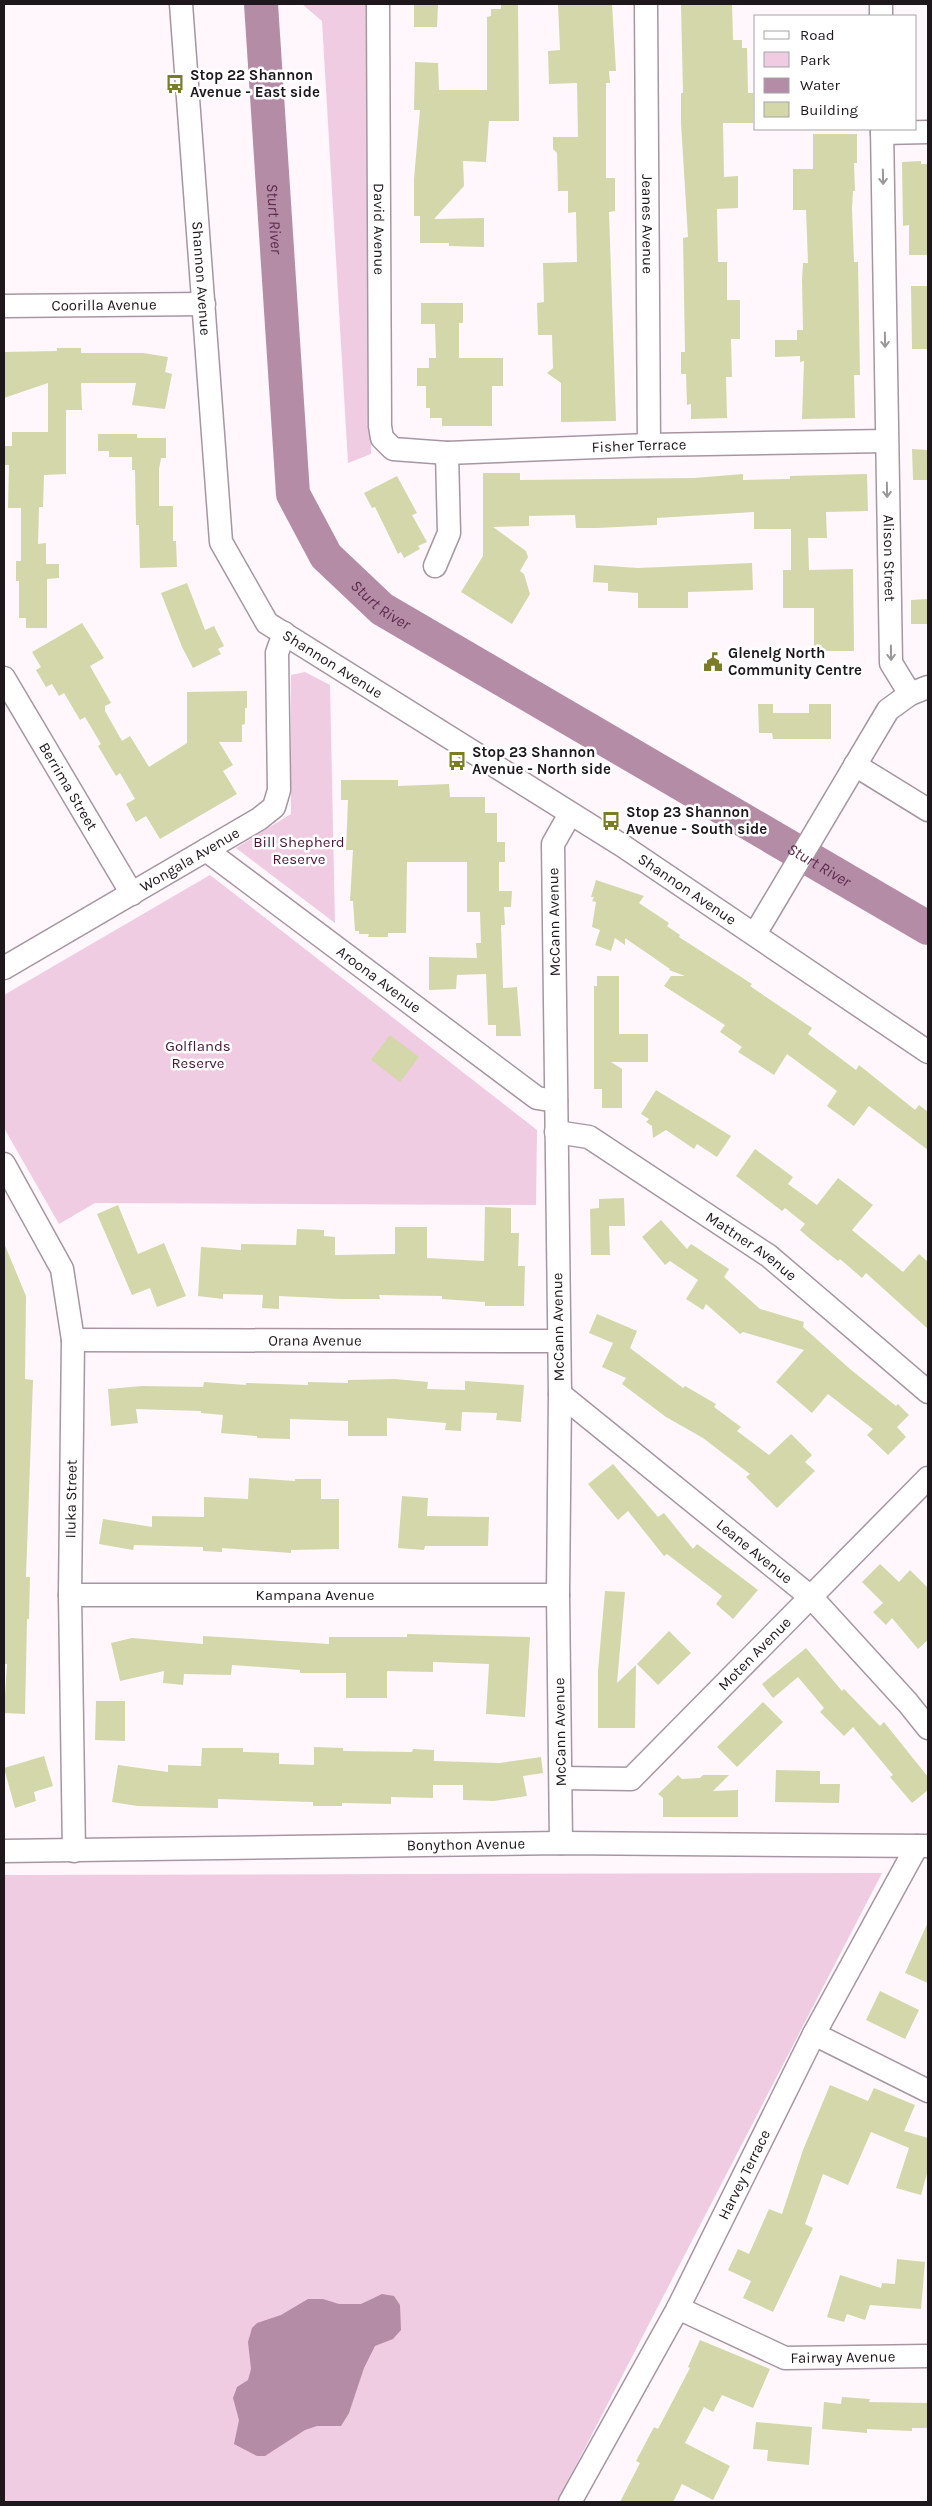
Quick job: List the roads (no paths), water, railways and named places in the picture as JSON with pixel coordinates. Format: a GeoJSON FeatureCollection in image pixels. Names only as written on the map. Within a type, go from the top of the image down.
{"type":"FeatureCollection","features":[{"type":"Feature","properties":{"kind":"street","name":"Shannon Avenue"},"geometry":{"type":"LineString","coordinates":[[181,4],[221,542],[267,623],[623,846],[928,1052]]}},
{"type":"Feature","properties":{"kind":"street","name":"David Avenue"},"geometry":{"type":"LineString","coordinates":[[378,4],[380,426],[382,438],[393,449]]}},
{"type":"Feature","properties":{"kind":"street","name":"Jeanes Avenue"},"geometry":{"type":"LineString","coordinates":[[646,4],[649,445]]}},
{"type":"Feature","properties":{"kind":"street"},"geometry":{"type":"LineString","coordinates":[[882,131],[928,132]]}},
{"type":"Feature","properties":{"kind":"street","name":"Alison Street"},"geometry":{"type":"LineString","coordinates":[[755,934],[888,710],[919,690],[891,664],[882,131]]}},
{"type":"Feature","properties":{"kind":"street","name":"Coorilla Avenue"},"geometry":{"type":"LineString","coordinates":[[4,306],[204,304]]}},
{"type":"Feature","properties":{"kind":"street","name":"Fisher Terrace"},"geometry":{"type":"LineString","coordinates":[[393,449],[447,453],[649,445],[886,442]]}},
{"type":"Feature","properties":{"kind":"street"},"geometry":{"type":"LineString","coordinates":[[435,566],[449,533],[447,453]]}},
{"type":"Feature","properties":{"kind":"street","name":"Wongala Avenue"},"geometry":{"type":"LineString","coordinates":[[4,968],[259,820],[274,807],[279,790],[277,653],[284,633]]}},
{"type":"Feature","properties":{"kind":"street","name":"Berrima Street"},"geometry":{"type":"LineString","coordinates":[[4,678],[132,894]]}},
{"type":"Feature","properties":{"kind":"street"},"geometry":{"type":"LineString","coordinates":[[855,765],[928,810]]}},
{"type":"Feature","properties":{"kind":"street","name":"McCann Avenue"},"geometry":{"type":"LineString","coordinates":[[561,1843],[558,1595],[560,1394],[557,1340],[553,844],[570,814]]}},
{"type":"Feature","properties":{"kind":"street","name":"Aroona Avenue"},"geometry":{"type":"LineString","coordinates":[[206,850],[537,1098],[556,1101]]}},
{"type":"Feature","properties":{"kind":"street","name":"Mattner Avenue"},"geometry":{"type":"LineString","coordinates":[[556,1132],[589,1137],[769,1256],[928,1392]]}},
{"type":"Feature","properties":{"kind":"street","name":"Iluka Street"},"geometry":{"type":"LineString","coordinates":[[4,1164],[62,1269],[73,1340],[70,1595],[74,1851]]}},
{"type":"Feature","properties":{"kind":"street","name":"Orana Avenue"},"geometry":{"type":"LineString","coordinates":[[73,1340],[557,1340]]}},
{"type":"Feature","properties":{"kind":"street","name":"Leane Avenue"},"geometry":{"type":"LineString","coordinates":[[560,1394],[812,1598],[908,1703],[928,1728]]}},
{"type":"Feature","properties":{"kind":"street","name":"Moten Avenue"},"geometry":{"type":"LineString","coordinates":[[561,1778],[631,1779],[812,1598],[928,1478]]}},
{"type":"Feature","properties":{"kind":"street","name":"Kampana Avenue"},"geometry":{"type":"LineString","coordinates":[[70,1595],[558,1595]]}},
{"type":"Feature","properties":{"kind":"street","name":"Bonython Avenue"},"geometry":{"type":"LineString","coordinates":[[4,1851],[561,1843],[922,1846]]}},
{"type":"Feature","properties":{"kind":"street","name":"Harvey Terrace"},"geometry":{"type":"LineString","coordinates":[[570,2502],[678,2308],[814,2034],[922,1846]]}},
{"type":"Feature","properties":{"kind":"street"},"geometry":{"type":"LineString","coordinates":[[814,2034],[928,2091]]}},
{"type":"Feature","properties":{"kind":"street","name":"Fairway Avenue"},"geometry":{"type":"LineString","coordinates":[[678,2308],[784,2358],[928,2356]]}},
{"type":"Feature","properties":{"kind":"water"},"geometry":{"type":"Polygon","coordinates":[[[382,2294],[394,2296],[400,2305],[401,2330],[393,2339],[375,2346],[364,2368],[349,2413],[341,2426],[317,2426],[305,2430],[265,2456],[257,2456],[234,2444],[239,2420],[233,2398],[237,2387],[248,2380],[251,2369],[248,2342],[252,2328],[257,2323],[281,2315],[308,2299],[323,2299],[339,2304],[361,2304],[382,2294]]]}},
{"type":"Feature","properties":{"kind":"waterway","name":"Sturt River"},"geometry":{"type":"LineString","coordinates":[[261,4],[293,494],[326,556],[382,609],[928,928]]}},
{"type":"Feature","properties":{"kind":"place","name":"Stop 22 Shannon Avenue - East side"},"geometry":{"type":"Point","coordinates":[175,84]}},
{"type":"Feature","properties":{"kind":"place","name":"Glenelg North Community Centre"},"geometry":{"type":"Point","coordinates":[713,662]}},
{"type":"Feature","properties":{"kind":"place","name":"Stop 23 Shannon Avenue - North side"},"geometry":{"type":"Point","coordinates":[457,761]}},
{"type":"Feature","properties":{"kind":"place","name":"Stop 23 Shannon Avenue - South side"},"geometry":{"type":"Point","coordinates":[611,821]}},
{"type":"Feature","properties":{"kind":"park label","name":"Bill Shepherd Reserve"},"geometry":{"type":"Point","coordinates":[299,850]}},
{"type":"Feature","properties":{"kind":"park label","name":"Golflands Reserve"},"geometry":{"type":"Point","coordinates":[198,1054]}}]}
